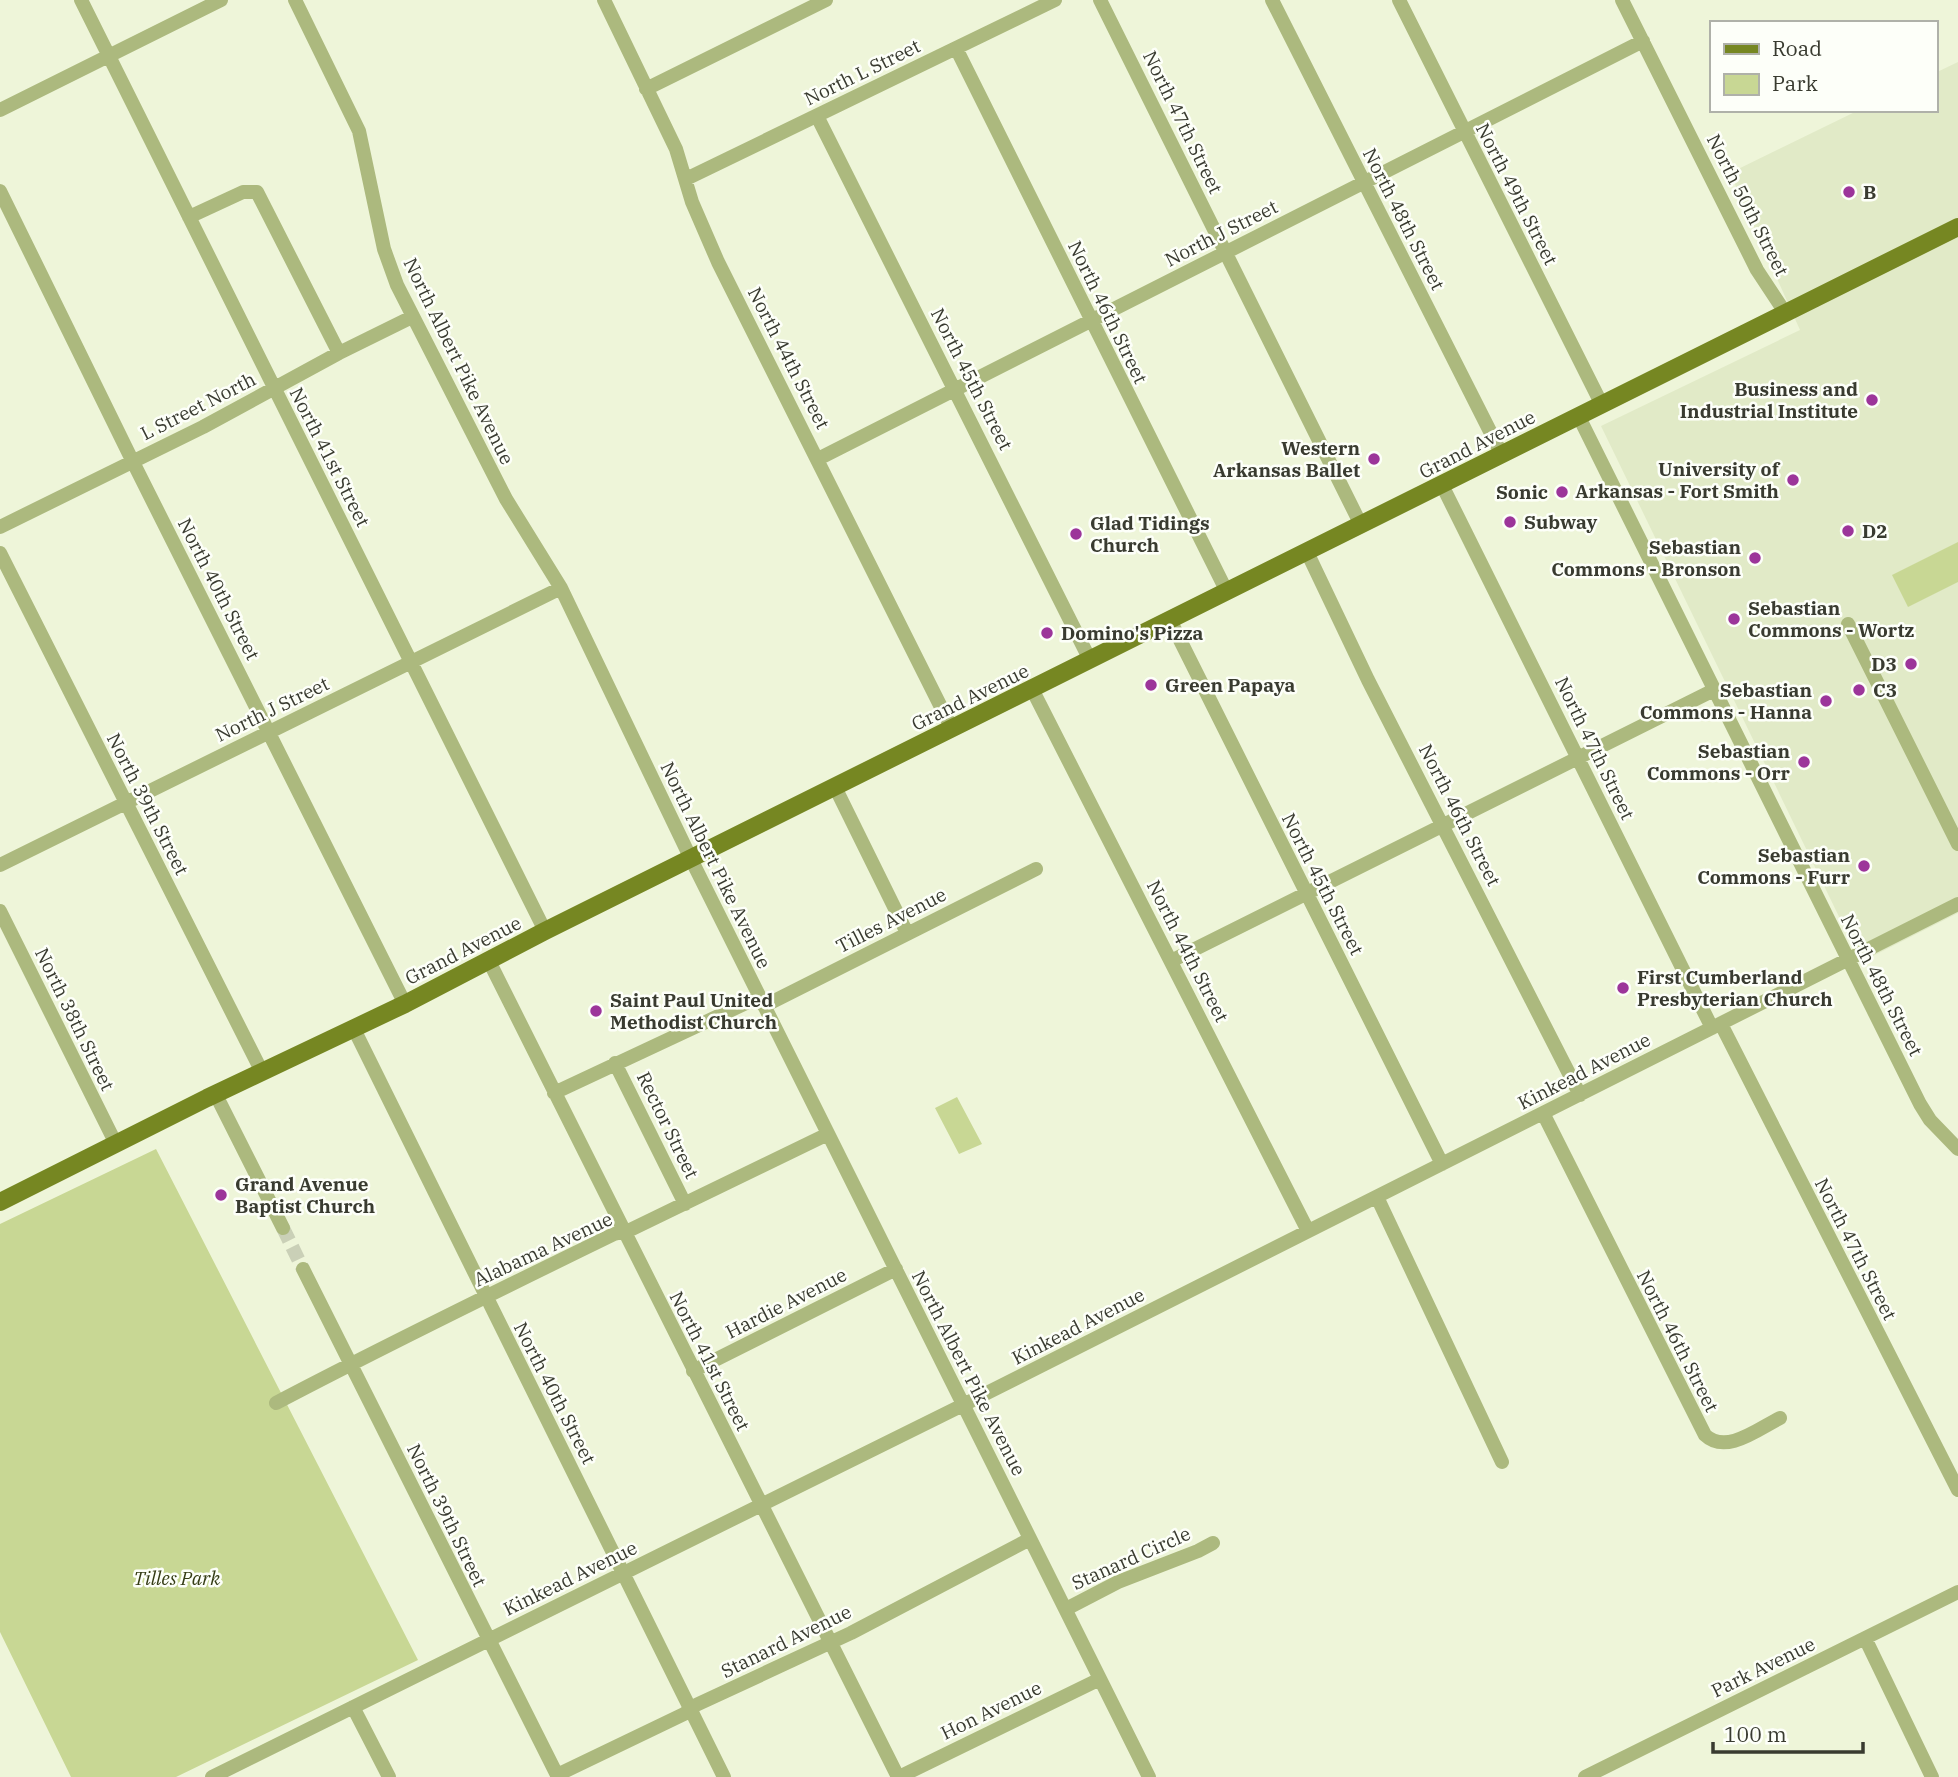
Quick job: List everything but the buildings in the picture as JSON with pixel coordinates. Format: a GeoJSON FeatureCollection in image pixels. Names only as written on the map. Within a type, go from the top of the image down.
{"type":"FeatureCollection","features":[{"type":"Feature","properties":{"kind":"main road","name":"Grand Avenue"},"geometry":{"type":"LineString","coordinates":[[0,1202],[353,1027],[405,1004],[545,931],[1958,228]]}},
{"type":"Feature","properties":{"kind":"street","name":"North 41st Street"},"geometry":{"type":"LineString","coordinates":[[81,0],[545,931]]}},
{"type":"Feature","properties":{"kind":"street"},"geometry":{"type":"LineString","coordinates":[[0,110],[221,0]]}},
{"type":"Feature","properties":{"kind":"street","name":"North Albert Pike Avenue"},"geometry":{"type":"LineString","coordinates":[[295,0],[353,115],[368,167],[384,249],[412,317],[506,499],[561,588],[691,859],[1149,1777]]}},
{"type":"Feature","properties":{"kind":"street","name":"North 44th Street"},"geometry":{"type":"LineString","coordinates":[[604,0],[676,149],[692,202],[718,262],[952,729]]}},
{"type":"Feature","properties":{"kind":"street"},"geometry":{"type":"LineString","coordinates":[[646,89],[826,0]]}},
{"type":"Feature","properties":{"kind":"street","name":"North L Street"},"geometry":{"type":"LineString","coordinates":[[686,179],[1055,0]]}},
{"type":"Feature","properties":{"kind":"street","name":"North 47th Street"},"geometry":{"type":"LineString","coordinates":[[1100,0],[1361,525]]}},
{"type":"Feature","properties":{"kind":"street","name":"North 48th Street"},"geometry":{"type":"LineString","coordinates":[[1272,0],[1502,455]]}},
{"type":"Feature","properties":{"kind":"street","name":"North 49th Street"},"geometry":{"type":"LineString","coordinates":[[1399,0],[1602,405]]}},
{"type":"Feature","properties":{"kind":"street","name":"North 50th Street"},"geometry":{"type":"LineString","coordinates":[[1622,0],[1757,270],[1786,314]]}},
{"type":"Feature","properties":{"kind":"street","name":"North J Street"},"geometry":{"type":"LineString","coordinates":[[818,459],[1643,41]]}},
{"type":"Feature","properties":{"kind":"street","name":"North 46th Street"},"geometry":{"type":"LineString","coordinates":[[956,48],[1227,592]]}},
{"type":"Feature","properties":{"kind":"street","name":"North 45th Street"},"geometry":{"type":"LineString","coordinates":[[817,116],[1090,660]]}},
{"type":"Feature","properties":{"kind":"street","name":"North 40th Street"},"geometry":{"type":"LineString","coordinates":[[0,191],[405,1004]]}},
{"type":"Feature","properties":{"kind":"street"},"geometry":{"type":"LineString","coordinates":[[189,217],[243,192],[257,192],[339,353]]}},
{"type":"Feature","properties":{"kind":"street","name":"L Street North"},"geometry":{"type":"LineString","coordinates":[[0,527],[204,427],[339,353],[412,317]]}},
{"type":"Feature","properties":{"kind":"street","name":"North 48th Street"},"geometry":{"type":"LineString","coordinates":[[1579,417],[1920,1104],[1930,1121],[1958,1149]]}},
{"type":"Feature","properties":{"kind":"street","name":"North 47th Street"},"geometry":{"type":"LineString","coordinates":[[1442,485],[1578,758],[1958,1490]]}},
{"type":"Feature","properties":{"kind":"street","name":"North 46th Street"},"geometry":{"type":"LineString","coordinates":[[1307,552],[1368,680],[1580,1094]]}},
{"type":"Feature","properties":{"kind":"street","name":"North 39th Street"},"geometry":{"type":"LineString","coordinates":[[0,553],[262,1072]]}},
{"type":"Feature","properties":{"kind":"street","name":"North J Street"},"geometry":{"type":"LineString","coordinates":[[0,865],[561,588]]}},
{"type":"Feature","properties":{"kind":"street","name":"North 45th Street"},"geometry":{"type":"LineString","coordinates":[[1170,621],[1442,1164]]}},
{"type":"Feature","properties":{"kind":"street"},"geometry":{"type":"LineString","coordinates":[[1848,624],[1958,844]]}},
{"type":"Feature","properties":{"kind":"street","name":"North 44th Street"},"geometry":{"type":"LineString","coordinates":[[1032,689],[1308,1231]]}},
{"type":"Feature","properties":{"kind":"street"},"geometry":{"type":"LineString","coordinates":[[1171,961],[1714,690]]}},
{"type":"Feature","properties":{"kind":"street"},"geometry":{"type":"LineString","coordinates":[[835,787],[907,933]]}},
{"type":"Feature","properties":{"kind":"street","name":"Tilles Avenue"},"geometry":{"type":"LineString","coordinates":[[554,1093],[615,1063],[762,1001],[1036,869]]}},
{"type":"Feature","properties":{"kind":"street","name":"Kinkead Avenue"},"geometry":{"type":"LineString","coordinates":[[212,1777],[963,1405],[1958,904]]}},
{"type":"Feature","properties":{"kind":"street","name":"North 38th Street"},"geometry":{"type":"LineString","coordinates":[[0,911],[116,1144]]}},
{"type":"Feature","properties":{"kind":"street","name":"North 41st Street"},"geometry":{"type":"LineString","coordinates":[[489,961],[899,1777]]}},
{"type":"Feature","properties":{"kind":"street","name":"North 40th Street"},"geometry":{"type":"LineString","coordinates":[[353,1027],[724,1777]]}},
{"type":"Feature","properties":{"kind":"street","name":"Rector Street"},"geometry":{"type":"LineString","coordinates":[[615,1063],[685,1203]]}},
{"type":"Feature","properties":{"kind":"street"},"geometry":{"type":"LineString","coordinates":[[216,1094],[283,1228]]}},
{"type":"Feature","properties":{"kind":"street","name":"North 46th Street"},"geometry":{"type":"LineString","coordinates":[[1544,1113],[1705,1435],[1716,1443],[1730,1442],[1780,1418]]}},
{"type":"Feature","properties":{"kind":"street","name":"Alabama Avenue"},"geometry":{"type":"LineString","coordinates":[[276,1403],[485,1296],[828,1134]]}},
{"type":"Feature","properties":{"kind":"street"},"geometry":{"type":"LineString","coordinates":[[1377,1197],[1502,1462]]}},
{"type":"Feature","properties":{"kind":"street","name":"North 39th Street"},"geometry":{"type":"LineString","coordinates":[[303,1269],[557,1776]]}},
{"type":"Feature","properties":{"kind":"street","name":"Hardie Avenue"},"geometry":{"type":"LineString","coordinates":[[693,1371],[896,1269]]}},
{"type":"Feature","properties":{"kind":"street","name":"Stanard Avenue"},"geometry":{"type":"LineString","coordinates":[[557,1776],[830,1642],[1030,1539]]}},
{"type":"Feature","properties":{"kind":"street","name":"Stanard Circle"},"geometry":{"type":"LineString","coordinates":[[1066,1609],[1118,1583],[1213,1543]]}},
{"type":"Feature","properties":{"kind":"street","name":"Park Avenue"},"geometry":{"type":"LineString","coordinates":[[1585,1777],[1958,1592]]}},
{"type":"Feature","properties":{"kind":"street"},"geometry":{"type":"LineString","coordinates":[[1865,1638],[1932,1777]]}},
{"type":"Feature","properties":{"kind":"street","name":"Hon Avenue"},"geometry":{"type":"LineString","coordinates":[[899,1777],[1100,1679]]}},
{"type":"Feature","properties":{"kind":"street"},"geometry":{"type":"LineString","coordinates":[[353,1707],[389,1777]]}},
{"type":"Feature","properties":{"kind":"shaded area","name":"University of Arkansas - Fort Smith"},"geometry":{"type":"Polygon","coordinates":[[[1958,62],[1958,913],[1861,962],[1601,426],[1800,330],[1730,173],[1855,112],[1937,112],[1937,72],[1958,62]]]}},
{"type":"Feature","properties":{"kind":"green space"},"geometry":{"type":"Polygon","coordinates":[[[1958,542],[1958,582],[1908,607],[1892,575],[1958,542]]]}},
{"type":"Feature","properties":{"kind":"green space"},"geometry":{"type":"Polygon","coordinates":[[[957,1097],[982,1144],[959,1154],[935,1108],[957,1097]]]}},
{"type":"Feature","properties":{"kind":"green space","name":"Tilles Park"},"geometry":{"type":"Polygon","coordinates":[[[156,1149],[418,1660],[176,1777],[71,1777],[0,1632],[0,1224],[156,1149]]]}},
{"type":"Feature","properties":{"kind":"tunnel"},"geometry":{"type":"LineString","coordinates":[[283,1228],[303,1269]]}},
{"type":"Feature","properties":{"kind":"place","name":"B"},"geometry":{"type":"Point","coordinates":[1849,192]}},
{"type":"Feature","properties":{"kind":"place","name":"Business and Industrial Institute"},"geometry":{"type":"Point","coordinates":[1872,400]}},
{"type":"Feature","properties":{"kind":"place","name":"Western Arkansas Ballet"},"geometry":{"type":"Point","coordinates":[1374,459]}},
{"type":"Feature","properties":{"kind":"place","name":"University of Arkansas - Fort Smith"},"geometry":{"type":"Point","coordinates":[1793,480]}},
{"type":"Feature","properties":{"kind":"place","name":"Sonic"},"geometry":{"type":"Point","coordinates":[1562,492]}},
{"type":"Feature","properties":{"kind":"place","name":"Subway"},"geometry":{"type":"Point","coordinates":[1510,522]}},
{"type":"Feature","properties":{"kind":"place","name":"D2"},"geometry":{"type":"Point","coordinates":[1848,531]}},
{"type":"Feature","properties":{"kind":"place","name":"Glad Tidings Church"},"geometry":{"type":"Point","coordinates":[1076,534]}},
{"type":"Feature","properties":{"kind":"place","name":"Sebastian Commons - Bronson"},"geometry":{"type":"Point","coordinates":[1755,558]}},
{"type":"Feature","properties":{"kind":"place","name":"Sebastian Commons - Wortz"},"geometry":{"type":"Point","coordinates":[1734,619]}},
{"type":"Feature","properties":{"kind":"place","name":"Domino's Pizza"},"geometry":{"type":"Point","coordinates":[1047,633]}},
{"type":"Feature","properties":{"kind":"place","name":"D3"},"geometry":{"type":"Point","coordinates":[1911,664]}},
{"type":"Feature","properties":{"kind":"place","name":"Green Papaya"},"geometry":{"type":"Point","coordinates":[1151,685]}},
{"type":"Feature","properties":{"kind":"place","name":"C3"},"geometry":{"type":"Point","coordinates":[1859,690]}},
{"type":"Feature","properties":{"kind":"place","name":"Sebastian Commons - Hanna"},"geometry":{"type":"Point","coordinates":[1826,701]}},
{"type":"Feature","properties":{"kind":"place","name":"Sebastian Commons - Orr"},"geometry":{"type":"Point","coordinates":[1804,762]}},
{"type":"Feature","properties":{"kind":"place","name":"Sebastian Commons - Furr"},"geometry":{"type":"Point","coordinates":[1864,866]}},
{"type":"Feature","properties":{"kind":"place","name":"First Cumberland Presbyterian Church"},"geometry":{"type":"Point","coordinates":[1623,988]}},
{"type":"Feature","properties":{"kind":"place","name":"Saint Paul United Methodist Church"},"geometry":{"type":"Point","coordinates":[596,1011]}},
{"type":"Feature","properties":{"kind":"place","name":"Grand Avenue Baptist Church"},"geometry":{"type":"Point","coordinates":[221,1195]}}]}
